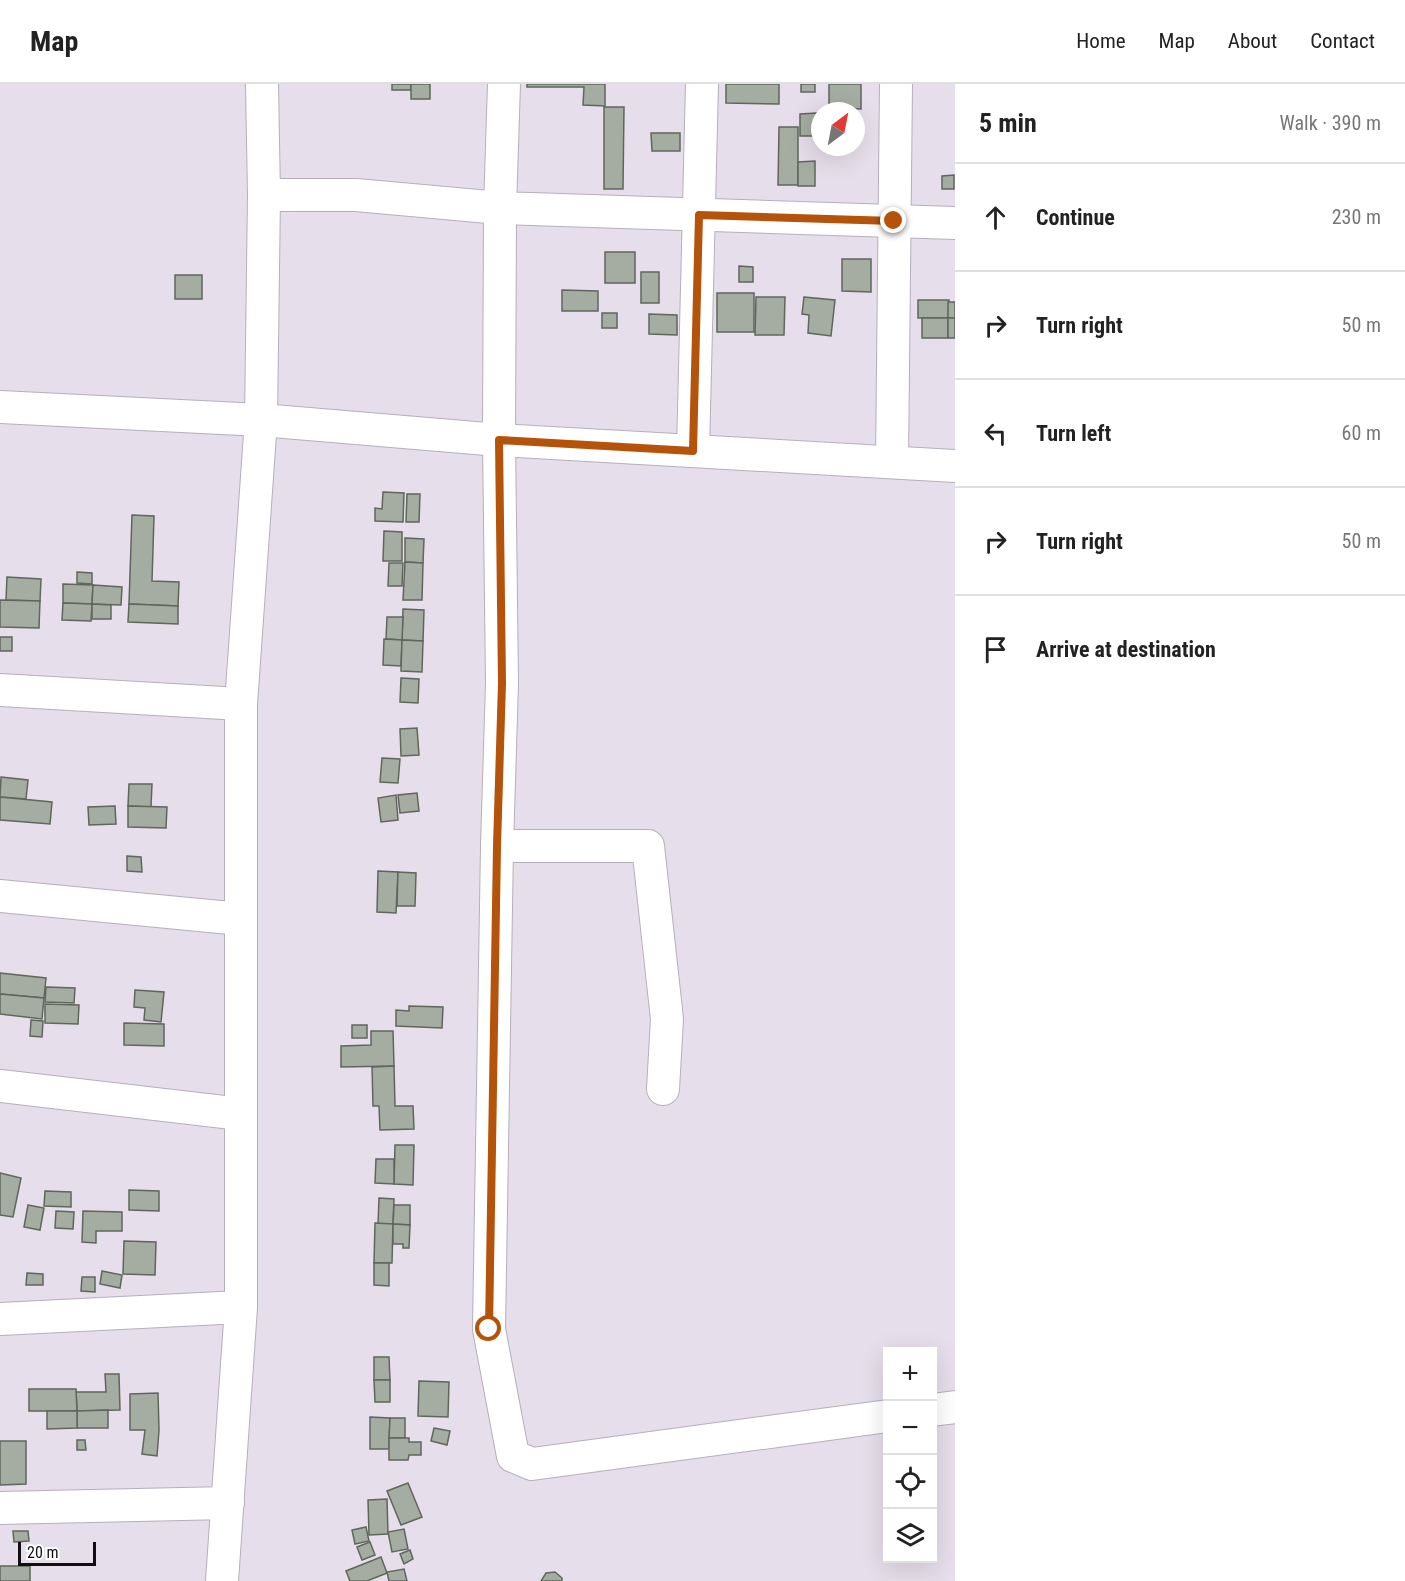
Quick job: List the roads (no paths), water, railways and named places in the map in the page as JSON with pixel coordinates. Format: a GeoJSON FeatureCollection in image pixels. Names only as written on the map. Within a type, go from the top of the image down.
{"type":"FeatureCollection","features":[{"type":"Feature","properties":{"kind":"street"},"geometry":{"type":"LineString","coordinates":[[222,1581],[241,1307],[241,704],[261,420],[264,195],[262,84]]}},
{"type":"Feature","properties":{"kind":"street"},"geometry":{"type":"LineString","coordinates":[[504,84],[500,208],[499,440],[502,683],[489,1329],[513,1456],[532,1464],[883,1417]]}},
{"type":"Feature","properties":{"kind":"street"},"geometry":{"type":"LineString","coordinates":[[693,451],[702,84]]}},
{"type":"Feature","properties":{"kind":"street"},"geometry":{"type":"LineString","coordinates":[[892,462],[896,84]]}},
{"type":"Feature","properties":{"kind":"street"},"geometry":{"type":"LineString","coordinates":[[264,195],[356,195],[500,208],[955,223]]}},
{"type":"Feature","properties":{"kind":"street"},"geometry":{"type":"LineString","coordinates":[[0,407],[261,420],[499,440],[955,466]]}},
{"type":"Feature","properties":{"kind":"street"},"geometry":{"type":"LineString","coordinates":[[0,690],[241,704]]}},
{"type":"Feature","properties":{"kind":"street"},"geometry":{"type":"LineString","coordinates":[[497,846],[648,846],[667,1019],[663,1089]]}},
{"type":"Feature","properties":{"kind":"street"},"geometry":{"type":"LineString","coordinates":[[0,896],[241,919]]}},
{"type":"Feature","properties":{"kind":"street"},"geometry":{"type":"LineString","coordinates":[[0,1086],[241,1114]]}},
{"type":"Feature","properties":{"kind":"street"},"geometry":{"type":"LineString","coordinates":[[0,1319],[241,1307]]}},
{"type":"Feature","properties":{"kind":"street"},"geometry":{"type":"LineString","coordinates":[[937,1409],[955,1407]]}},
{"type":"Feature","properties":{"kind":"street"},"geometry":{"type":"LineString","coordinates":[[0,1508],[228,1503]]}}]}
